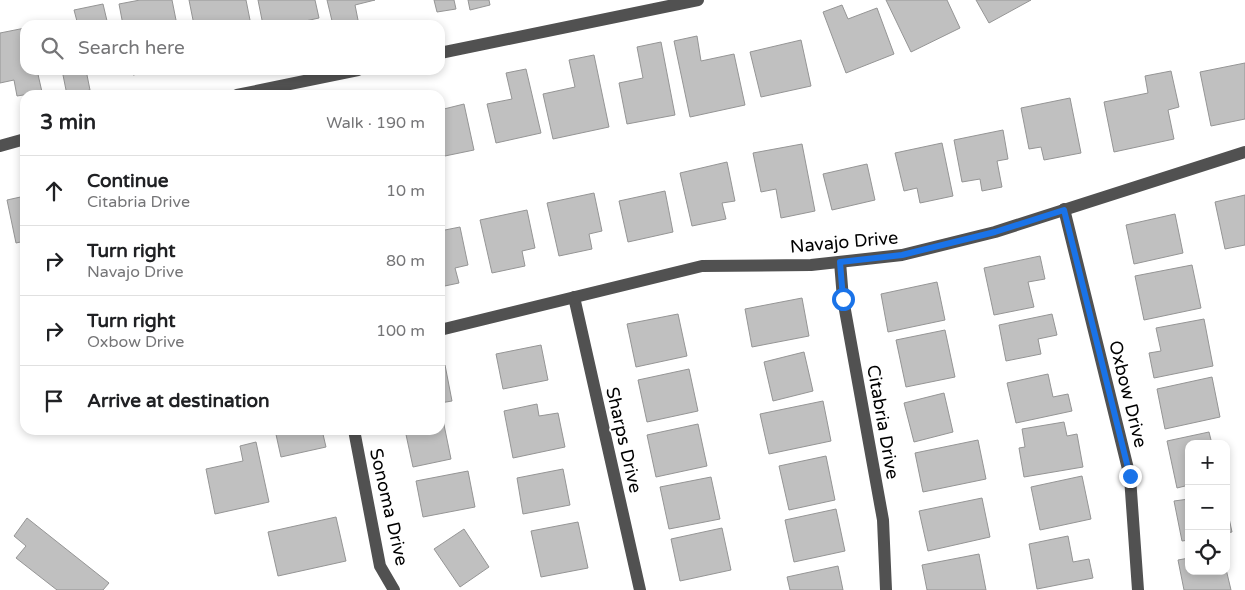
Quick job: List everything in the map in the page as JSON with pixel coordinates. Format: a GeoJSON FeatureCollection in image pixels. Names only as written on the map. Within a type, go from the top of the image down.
{"type":"FeatureCollection","features":[{"type":"Feature","properties":{"kind":"street"},"geometry":{"type":"LineString","coordinates":[[445,52],[698,0]]}},
{"type":"Feature","properties":{"kind":"street"},"geometry":{"type":"LineString","coordinates":[[260,90],[334,75]]}},
{"type":"Feature","properties":{"kind":"street"},"geometry":{"type":"LineString","coordinates":[[0,146],[20,140]]}},
{"type":"Feature","properties":{"kind":"street","name":"Navajo Drive"},"geometry":{"type":"LineString","coordinates":[[445,329],[702,266],[811,265],[902,255],[995,232],[1245,152]]}},
{"type":"Feature","properties":{"kind":"street","name":"Oxbow Drive"},"geometry":{"type":"LineString","coordinates":[[1064,210],[1130,476],[1138,590]]}},
{"type":"Feature","properties":{"kind":"street","name":"Citabria Drive"},"geometry":{"type":"LineString","coordinates":[[840,262],[843,299],[883,520],[886,590]]}},
{"type":"Feature","properties":{"kind":"street","name":"Sharps Drive"},"geometry":{"type":"LineString","coordinates":[[574,297],[640,590]]}},
{"type":"Feature","properties":{"kind":"street","name":"Sonoma Drive"},"geometry":{"type":"LineString","coordinates":[[355,435],[380,566],[394,590]]}},
{"type":"Feature","properties":{"kind":"building"},"geometry":{"type":"Polygon","coordinates":[[[140,0],[172,0],[176,20],[122,20],[119,4],[140,0]]]}},
{"type":"Feature","properties":{"kind":"building"},"geometry":{"type":"Polygon","coordinates":[[[189,0],[246,0],[250,20],[193,20],[189,0]]]}},
{"type":"Feature","properties":{"kind":"building"},"geometry":{"type":"Polygon","coordinates":[[[258,0],[315,0],[319,18],[310,20],[262,20],[258,0]]]}},
{"type":"Feature","properties":{"kind":"building"},"geometry":{"type":"Polygon","coordinates":[[[327,0],[375,0],[355,5],[358,20],[332,20],[327,0]]]}},
{"type":"Feature","properties":{"kind":"building"},"geometry":{"type":"Polygon","coordinates":[[[434,0],[454,0],[456,9],[437,12],[434,0]]]}},
{"type":"Feature","properties":{"kind":"building"},"geometry":{"type":"Polygon","coordinates":[[[468,0],[489,0],[490,5],[470,10],[468,0]]]}},
{"type":"Feature","properties":{"kind":"building"},"geometry":{"type":"Polygon","coordinates":[[[886,0],[947,0],[960,28],[911,52],[886,0]]]}},
{"type":"Feature","properties":{"kind":"building"},"geometry":{"type":"Polygon","coordinates":[[[976,0],[1031,0],[989,23],[976,0]]]}},
{"type":"Feature","properties":{"kind":"building"},"geometry":{"type":"Polygon","coordinates":[[[103,4],[107,20],[77,20],[74,10],[103,4]]]}},
{"type":"Feature","properties":{"kind":"building"},"geometry":{"type":"Polygon","coordinates":[[[842,5],[848,19],[877,8],[894,54],[846,73],[823,12],[842,5]]]}},
{"type":"Feature","properties":{"kind":"building"},"geometry":{"type":"Polygon","coordinates":[[[20,29],[20,75],[38,75],[42,90],[20,90],[20,96],[17,96],[14,80],[0,83],[0,33],[20,29]]]}},
{"type":"Feature","properties":{"kind":"building"},"geometry":{"type":"Polygon","coordinates":[[[697,36],[701,61],[734,54],[745,105],[690,117],[674,41],[697,36]]]}},
{"type":"Feature","properties":{"kind":"building"},"geometry":{"type":"Polygon","coordinates":[[[801,40],[811,86],[761,97],[750,52],[801,40]]]}},
{"type":"Feature","properties":{"kind":"building"},"geometry":{"type":"Polygon","coordinates":[[[661,42],[675,115],[627,124],[619,83],[643,78],[637,47],[661,42]]]}},
{"type":"Feature","properties":{"kind":"building"},"geometry":{"type":"Polygon","coordinates":[[[594,55],[609,127],[553,139],[543,94],[575,87],[569,60],[594,55]]]}},
{"type":"Feature","properties":{"kind":"building"},"geometry":{"type":"Polygon","coordinates":[[[1245,63],[1245,119],[1211,126],[1200,72],[1245,63]]]}},
{"type":"Feature","properties":{"kind":"building"},"geometry":{"type":"Polygon","coordinates":[[[526,69],[541,133],[496,143],[487,104],[512,99],[506,73],[526,69]]]}},
{"type":"Feature","properties":{"kind":"building"},"geometry":{"type":"Polygon","coordinates":[[[1171,71],[1179,107],[1168,110],[1174,139],[1114,152],[1104,102],[1148,93],[1145,76],[1171,71]]]}},
{"type":"Feature","properties":{"kind":"building"},"geometry":{"type":"Polygon","coordinates":[[[63,75],[87,75],[90,90],[66,90],[63,75]]]}},
{"type":"Feature","properties":{"kind":"building"},"geometry":{"type":"Polygon","coordinates":[[[1070,98],[1081,153],[1044,160],[1041,147],[1029,149],[1021,108],[1070,98]]]}},
{"type":"Feature","properties":{"kind":"building"},"geometry":{"type":"Polygon","coordinates":[[[464,104],[474,150],[445,156],[445,109],[464,104]]]}},
{"type":"Feature","properties":{"kind":"building"},"geometry":{"type":"Polygon","coordinates":[[[1003,130],[1008,159],[997,161],[1002,187],[982,191],[980,179],[962,182],[954,140],[1003,130]]]}},
{"type":"Feature","properties":{"kind":"building"},"geometry":{"type":"Polygon","coordinates":[[[942,143],[953,196],[920,203],[917,188],[904,191],[895,153],[942,143]]]}},
{"type":"Feature","properties":{"kind":"building"},"geometry":{"type":"Polygon","coordinates":[[[802,144],[815,211],[781,218],[776,189],[761,192],[753,153],[802,144]]]}},
{"type":"Feature","properties":{"kind":"building"},"geometry":{"type":"Polygon","coordinates":[[[727,162],[735,201],[722,203],[726,219],[692,226],[680,173],[727,162]]]}},
{"type":"Feature","properties":{"kind":"building"},"geometry":{"type":"Polygon","coordinates":[[[867,164],[875,200],[832,210],[823,174],[867,164]]]}},
{"type":"Feature","properties":{"kind":"building"},"geometry":{"type":"Polygon","coordinates":[[[665,191],[673,232],[628,242],[619,201],[665,191]]]}},
{"type":"Feature","properties":{"kind":"building"},"geometry":{"type":"Polygon","coordinates":[[[594,193],[602,231],[589,234],[592,249],[559,256],[547,203],[594,193]]]}},
{"type":"Feature","properties":{"kind":"building"},"geometry":{"type":"Polygon","coordinates":[[[1245,195],[1245,245],[1225,249],[1215,202],[1245,195]]]}},
{"type":"Feature","properties":{"kind":"building"},"geometry":{"type":"Polygon","coordinates":[[[20,197],[20,242],[16,243],[7,200],[20,197]]]}},
{"type":"Feature","properties":{"kind":"building"},"geometry":{"type":"Polygon","coordinates":[[[527,210],[535,248],[522,251],[525,266],[492,273],[480,220],[527,210]]]}},
{"type":"Feature","properties":{"kind":"building"},"geometry":{"type":"Polygon","coordinates":[[[1175,214],[1183,253],[1134,264],[1126,225],[1175,214]]]}},
{"type":"Feature","properties":{"kind":"building"},"geometry":{"type":"Polygon","coordinates":[[[460,227],[468,265],[455,268],[459,283],[445,286],[445,230],[460,227]]]}},
{"type":"Feature","properties":{"kind":"building"},"geometry":{"type":"Polygon","coordinates":[[[1040,256],[1045,279],[1028,282],[1034,307],[994,315],[984,268],[1040,256]]]}},
{"type":"Feature","properties":{"kind":"building"},"geometry":{"type":"Polygon","coordinates":[[[1192,265],[1201,308],[1144,320],[1135,276],[1192,265]]]}},
{"type":"Feature","properties":{"kind":"building"},"geometry":{"type":"Polygon","coordinates":[[[937,282],[945,320],[888,332],[881,294],[937,282]]]}},
{"type":"Feature","properties":{"kind":"building"},"geometry":{"type":"Polygon","coordinates":[[[802,298],[809,336],[752,347],[745,309],[802,298]]]}},
{"type":"Feature","properties":{"kind":"building"},"geometry":{"type":"Polygon","coordinates":[[[678,314],[687,356],[636,367],[627,324],[678,314]]]}},
{"type":"Feature","properties":{"kind":"building"},"geometry":{"type":"Polygon","coordinates":[[[1052,314],[1057,335],[1038,339],[1041,354],[1006,361],[999,325],[1052,314]]]}},
{"type":"Feature","properties":{"kind":"building"},"geometry":{"type":"Polygon","coordinates":[[[1204,319],[1213,366],[1154,378],[1149,353],[1161,351],[1156,328],[1204,319]]]}},
{"type":"Feature","properties":{"kind":"building"},"geometry":{"type":"Polygon","coordinates":[[[945,330],[955,377],[906,387],[896,340],[945,330]]]}},
{"type":"Feature","properties":{"kind":"building"},"geometry":{"type":"Polygon","coordinates":[[[541,345],[548,380],[503,389],[496,354],[541,345]]]}},
{"type":"Feature","properties":{"kind":"building"},"geometry":{"type":"Polygon","coordinates":[[[804,352],[813,391],[773,401],[764,362],[804,352]]]}},
{"type":"Feature","properties":{"kind":"building"},"geometry":{"type":"Polygon","coordinates":[[[445,365],[452,401],[445,402],[445,365]]]}},
{"type":"Feature","properties":{"kind":"building"},"geometry":{"type":"Polygon","coordinates":[[[689,369],[698,411],[647,422],[638,380],[689,369]]]}},
{"type":"Feature","properties":{"kind":"building"},"geometry":{"type":"Polygon","coordinates":[[[1048,374],[1053,397],[1068,394],[1072,411],[1016,423],[1007,383],[1048,374]]]}},
{"type":"Feature","properties":{"kind":"building"},"geometry":{"type":"Polygon","coordinates":[[[1212,377],[1220,417],[1165,429],[1157,389],[1212,377]]]}},
{"type":"Feature","properties":{"kind":"building"},"geometry":{"type":"Polygon","coordinates":[[[944,393],[953,432],[914,442],[904,403],[944,393]]]}},
{"type":"Feature","properties":{"kind":"building"},"geometry":{"type":"Polygon","coordinates":[[[823,401],[831,441],[769,454],[760,414],[823,401]]]}},
{"type":"Feature","properties":{"kind":"building"},"geometry":{"type":"Polygon","coordinates":[[[537,404],[539,416],[558,413],[565,447],[513,458],[504,411],[537,404]]]}},
{"type":"Feature","properties":{"kind":"building"},"geometry":{"type":"Polygon","coordinates":[[[1064,422],[1067,436],[1077,434],[1083,467],[1024,477],[1019,448],[1025,447],[1022,429],[1064,422]]]}},
{"type":"Feature","properties":{"kind":"building"},"geometry":{"type":"Polygon","coordinates":[[[698,424],[707,466],[656,477],[647,435],[698,424]]]}},
{"type":"Feature","properties":{"kind":"building"},"geometry":{"type":"Polygon","coordinates":[[[445,430],[451,459],[413,467],[406,435],[445,435],[445,430]]]}},
{"type":"Feature","properties":{"kind":"building"},"geometry":{"type":"Polygon","coordinates":[[[1209,432],[1211,440],[1185,440],[1185,486],[1177,488],[1167,441],[1209,432]]]}},
{"type":"Feature","properties":{"kind":"building"},"geometry":{"type":"Polygon","coordinates":[[[276,435],[323,435],[326,447],[281,457],[276,435]]]}},
{"type":"Feature","properties":{"kind":"building"},"geometry":{"type":"Polygon","coordinates":[[[978,440],[986,479],[923,492],[915,453],[978,440]]]}},
{"type":"Feature","properties":{"kind":"building"},"geometry":{"type":"Polygon","coordinates":[[[256,442],[269,502],[215,514],[206,469],[243,461],[240,446],[256,442]]]}},
{"type":"Feature","properties":{"kind":"building"},"geometry":{"type":"Polygon","coordinates":[[[826,456],[835,500],[789,510],[779,466],[826,456]]]}},
{"type":"Feature","properties":{"kind":"building"},"geometry":{"type":"Polygon","coordinates":[[[563,469],[570,505],[523,514],[517,478],[563,469]]]}},
{"type":"Feature","properties":{"kind":"building"},"geometry":{"type":"Polygon","coordinates":[[[468,471],[475,507],[423,517],[416,481],[468,471]]]}},
{"type":"Feature","properties":{"kind":"building"},"geometry":{"type":"Polygon","coordinates":[[[1082,476],[1091,519],[1040,530],[1031,487],[1082,476]]]}},
{"type":"Feature","properties":{"kind":"building"},"geometry":{"type":"Polygon","coordinates":[[[711,477],[720,519],[669,529],[660,487],[711,477]]]}},
{"type":"Feature","properties":{"kind":"building"},"geometry":{"type":"Polygon","coordinates":[[[982,498],[990,537],[928,551],[919,511],[982,498]]]}},
{"type":"Feature","properties":{"kind":"building"},"geometry":{"type":"Polygon","coordinates":[[[1185,500],[1185,541],[1182,541],[1174,501],[1185,500]]]}},
{"type":"Feature","properties":{"kind":"building"},"geometry":{"type":"Polygon","coordinates":[[[836,509],[845,551],[794,562],[785,520],[836,509]]]}},
{"type":"Feature","properties":{"kind":"building"},"geometry":{"type":"Polygon","coordinates":[[[336,517],[346,561],[278,576],[268,532],[336,517]]]}},
{"type":"Feature","properties":{"kind":"building"},"geometry":{"type":"Polygon","coordinates":[[[27,518],[109,583],[103,590],[57,590],[16,558],[26,546],[14,536],[27,518]]]}},
{"type":"Feature","properties":{"kind":"building"},"geometry":{"type":"Polygon","coordinates":[[[578,522],[588,568],[541,577],[531,531],[578,522]]]}},
{"type":"Feature","properties":{"kind":"building"},"geometry":{"type":"Polygon","coordinates":[[[722,528],[731,570],[680,581],[671,539],[722,528]]]}},
{"type":"Feature","properties":{"kind":"building"},"geometry":{"type":"Polygon","coordinates":[[[464,529],[489,567],[460,587],[434,549],[464,529]]]}},
{"type":"Feature","properties":{"kind":"building"},"geometry":{"type":"Polygon","coordinates":[[[1068,536],[1073,562],[1089,559],[1093,578],[1037,589],[1029,544],[1068,536]]]}},
{"type":"Feature","properties":{"kind":"building"},"geometry":{"type":"Polygon","coordinates":[[[979,554],[986,590],[927,590],[922,565],[979,554]]]}},
{"type":"Feature","properties":{"kind":"building"},"geometry":{"type":"Polygon","coordinates":[[[1185,559],[1185,575],[1227,575],[1231,590],[1184,590],[1178,560],[1185,559]]]}},
{"type":"Feature","properties":{"kind":"building"},"geometry":{"type":"Polygon","coordinates":[[[838,566],[843,590],[790,590],[787,577],[838,566]]]}},
{"type":"Feature","properties":{"kind":"route"},"geometry":{"type":"LineString","coordinates":[[843,299],[840,262],[902,255],[995,232],[1064,210],[1130,476]]}}]}
